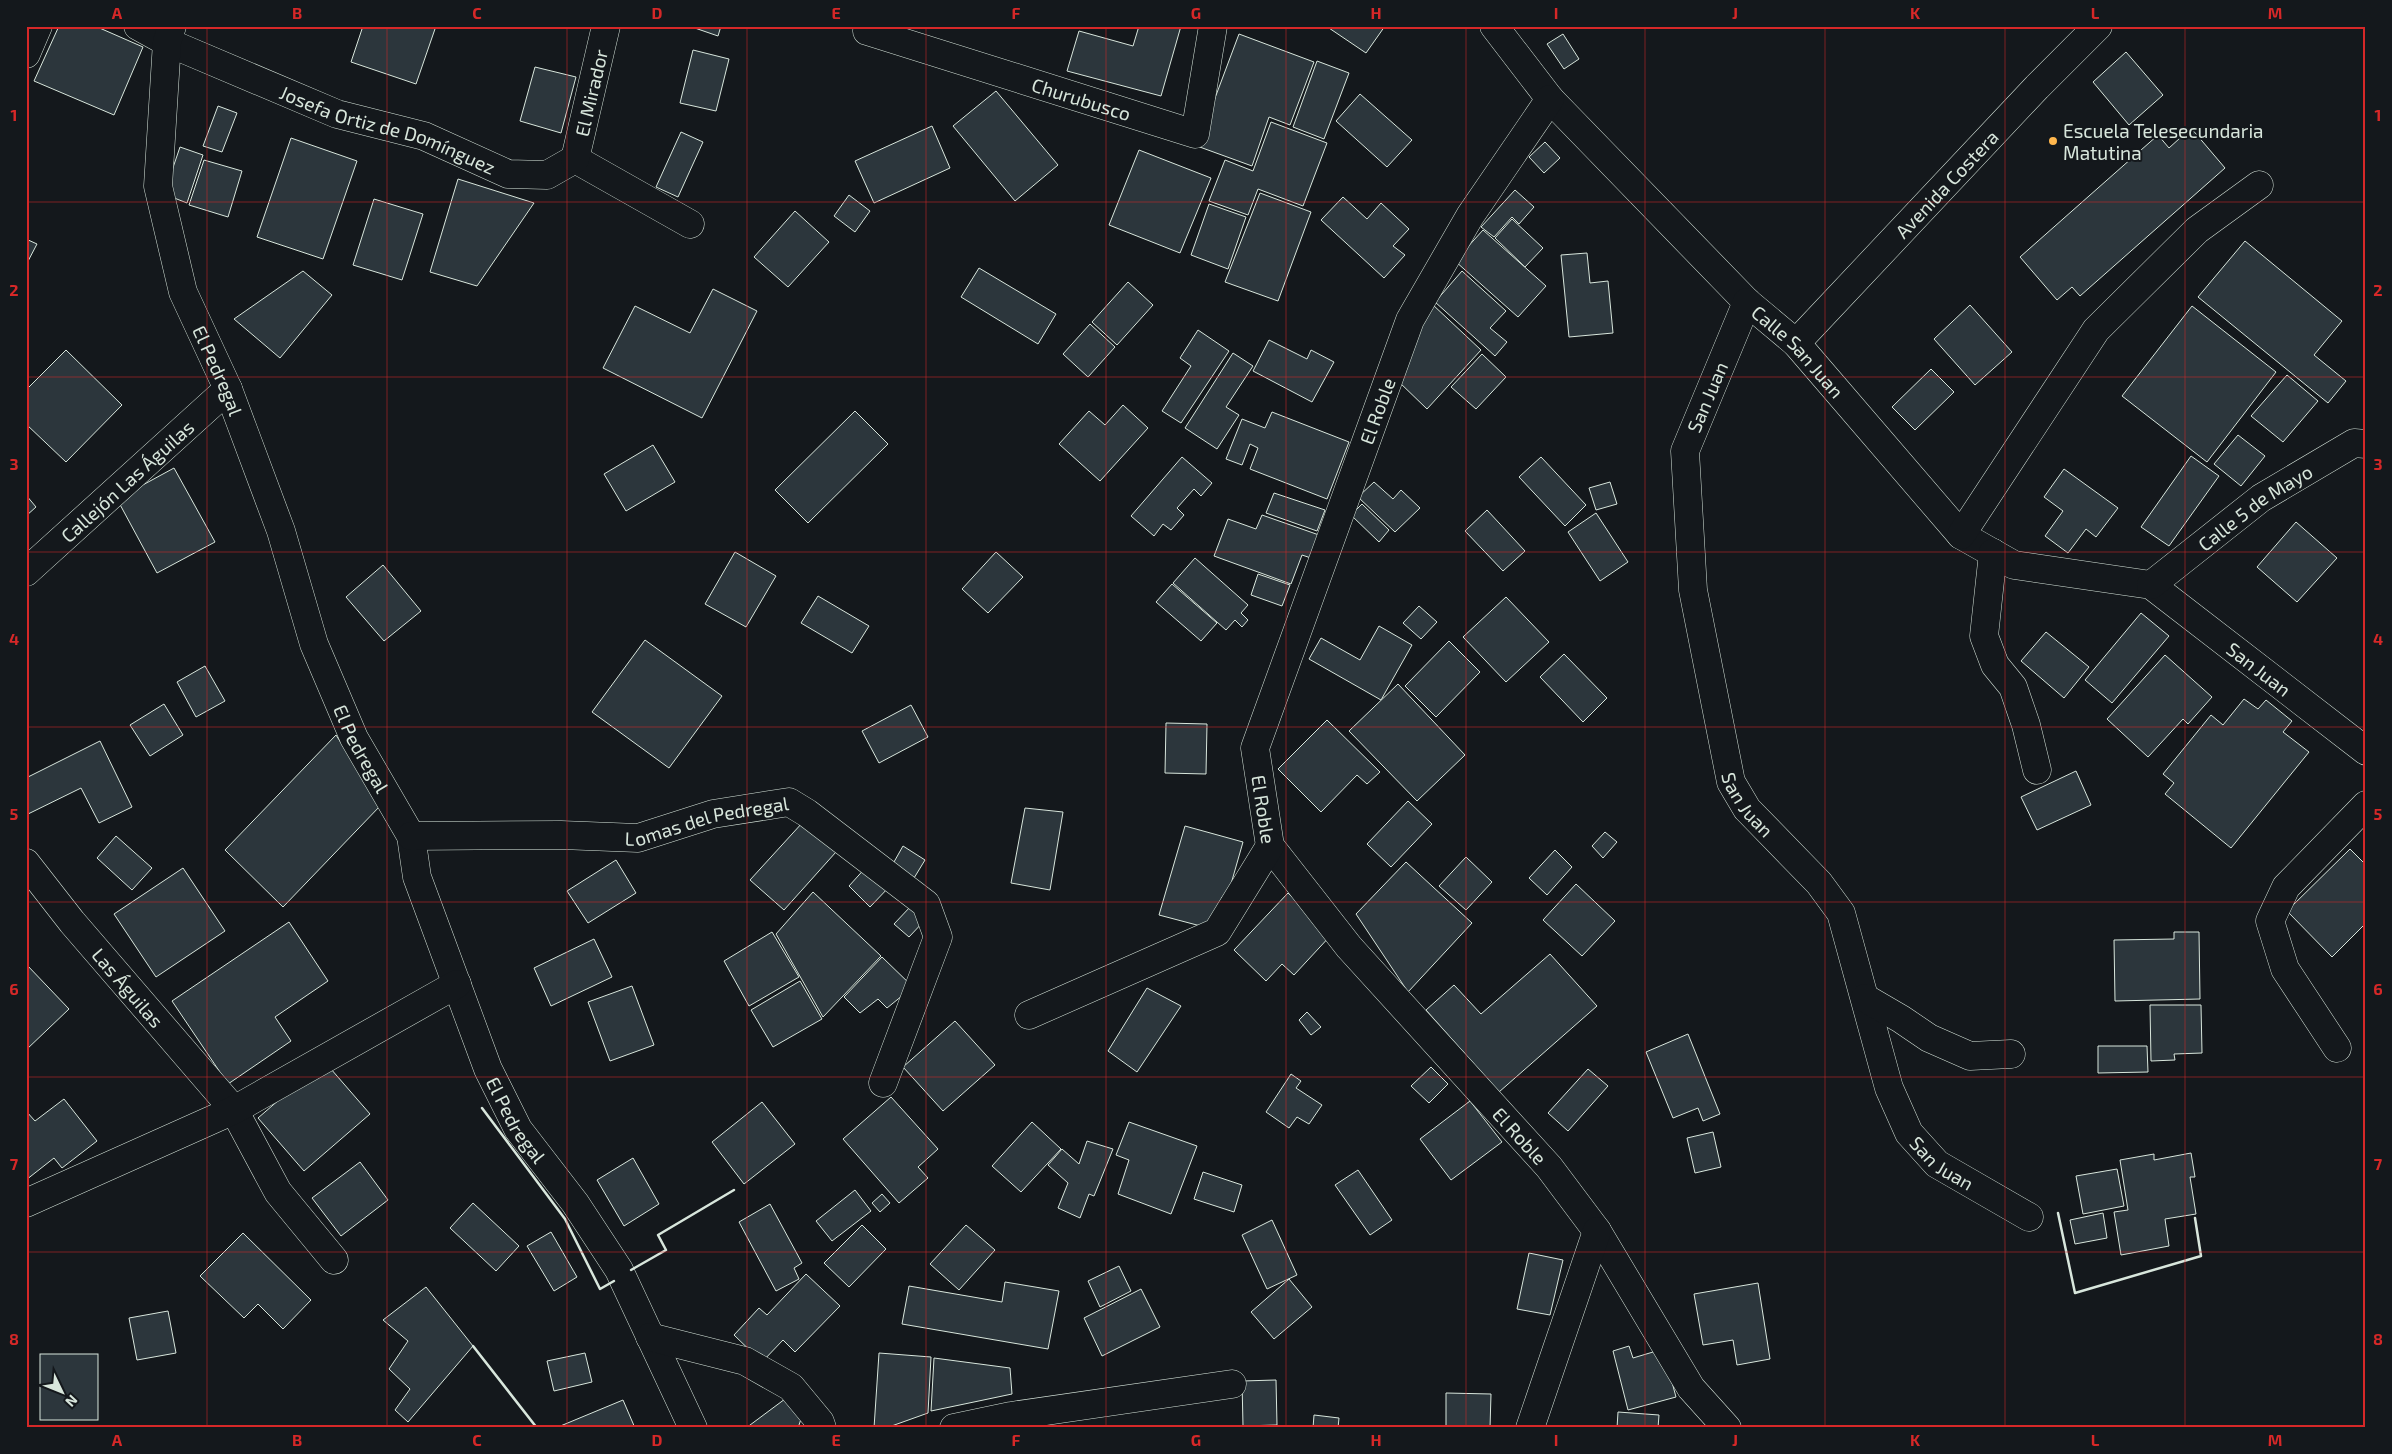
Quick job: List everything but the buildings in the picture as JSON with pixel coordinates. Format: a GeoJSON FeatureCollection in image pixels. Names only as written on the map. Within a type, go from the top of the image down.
{"type":"FeatureCollection","features":[{"type":"Feature","properties":{"kind":"street"},"geometry":{"type":"LineString","coordinates":[[26,54],[38,26]]}},
{"type":"Feature","properties":{"kind":"street","name":"Josefa Ortiz de Domínguez"},"geometry":{"type":"LineString","coordinates":[[138,26],[170,34],[337,114],[424,136],[508,174],[547,174],[575,159]]}},
{"type":"Feature","properties":{"kind":"street","name":"El Mirador"},"geometry":{"type":"LineString","coordinates":[[575,159],[606,26]]}},
{"type":"Feature","properties":{"kind":"street","name":"Churubusco"},"geometry":{"type":"LineString","coordinates":[[868,26],[867,30],[1195,134],[1213,26]]}},
{"type":"Feature","properties":{"kind":"street","name":"Calle San Juan"},"geometry":{"type":"LineString","coordinates":[[1494,26],[1550,99],[1746,302],[1796,342],[1961,535],[2014,565],[2151,585]]}},
{"type":"Feature","properties":{"kind":"street","name":"Avenida Costera"},"geometry":{"type":"LineString","coordinates":[[1796,342],[2037,87],[2098,26]]}},
{"type":"Feature","properties":{"kind":"street","name":"El Pedregal"},"geometry":{"type":"LineString","coordinates":[[170,34],[158,186],[183,292],[228,389],[282,531],[314,644],[354,738],[411,836],[417,877],[488,1069],[518,1129],[575,1203],[619,1270],[693,1428]]}},
{"type":"Feature","properties":{"kind":"street","name":"El Roble"},"geometry":{"type":"LineString","coordinates":[[1550,99],[1470,216],[1410,320],[1255,748],[1270,846],[1349,947],[1549,1167],[1597,1231],[1691,1388],[1727,1428]]}},
{"type":"Feature","properties":{"kind":"street"},"geometry":{"type":"LineString","coordinates":[[575,159],[690,224]]}},
{"type":"Feature","properties":{"kind":"street"},"geometry":{"type":"LineString","coordinates":[[1961,535],[2096,330],[2197,230],[2259,185]]}},
{"type":"Feature","properties":{"kind":"street","name":"San Juan"},"geometry":{"type":"LineString","coordinates":[[1746,302],[1684,451],[1693,590],[1731,782],[1748,809],[1819,883],[1841,913],[1889,1088],[1909,1133],[1937,1164],[2029,1216]]}},
{"type":"Feature","properties":{"kind":"street","name":"Callejón Las Águilas"},"geometry":{"type":"LineString","coordinates":[[26,572],[228,389]]}},
{"type":"Feature","properties":{"kind":"street","name":"Calle 5 de Mayo"},"geometry":{"type":"LineString","coordinates":[[2151,585],[2261,498],[2362,437]]}},
{"type":"Feature","properties":{"kind":"street"},"geometry":{"type":"LineString","coordinates":[[1993,553],[1984,636],[1995,665],[2013,687],[2026,725],[2037,770]]}},
{"type":"Feature","properties":{"kind":"street","name":"San Juan"},"geometry":{"type":"LineString","coordinates":[[2151,585],[2366,751]]}},
{"type":"Feature","properties":{"kind":"street","name":"Lomas del Pedregal"},"geometry":{"type":"LineString","coordinates":[[411,836],[561,835],[638,838],[713,814],[789,802],[851,846],[926,904],[938,937],[883,1083]]}},
{"type":"Feature","properties":{"kind":"street"},"geometry":{"type":"LineString","coordinates":[[2337,1048],[2285,969],[2270,921],[2286,887],[2366,805]]}},
{"type":"Feature","properties":{"kind":"street"},"geometry":{"type":"LineString","coordinates":[[1029,1015],[1217,932],[1270,846]]}},
{"type":"Feature","properties":{"kind":"street","name":"Las Águilas"},"geometry":{"type":"LineString","coordinates":[[26,863],[72,922],[234,1110],[278,1192],[334,1260]]}},
{"type":"Feature","properties":{"kind":"street"},"geometry":{"type":"LineString","coordinates":[[26,1202],[234,1110],[457,984]]}},
{"type":"Feature","properties":{"kind":"street"},"geometry":{"type":"LineString","coordinates":[[1865,998],[1929,1038],[1970,1056],[2011,1054]]}},
{"type":"Feature","properties":{"kind":"street"},"geometry":{"type":"LineString","coordinates":[[1530,1428],[1597,1231]]}},
{"type":"Feature","properties":{"kind":"street"},"geometry":{"type":"LineString","coordinates":[[650,1337],[744,1361],[791,1387],[820,1422],[822,1428]]}},
{"type":"Feature","properties":{"kind":"street"},"geometry":{"type":"LineString","coordinates":[[954,1428],[1011,1416],[1232,1384]]}},
{"type":"Feature","properties":{"kind":"wall"},"geometry":{"type":"LineString","coordinates":[[482,1108],[565,1219],[600,1289],[614,1281]]}},
{"type":"Feature","properties":{"kind":"wall"},"geometry":{"type":"LineString","coordinates":[[631,1270],[666,1250],[658,1235],[734,1190]]}},
{"type":"Feature","properties":{"kind":"wall"},"geometry":{"type":"LineString","coordinates":[[2058,1213],[2075,1293],[2201,1256],[2195,1218]]}},
{"type":"Feature","properties":{"kind":"wall"},"geometry":{"type":"LineString","coordinates":[[473,1346],[537,1428]]}},
{"type":"Feature","properties":{"kind":"place","name":"Escuela Telesecundaria Matutina"},"geometry":{"type":"Point","coordinates":[2053,141]}}]}
